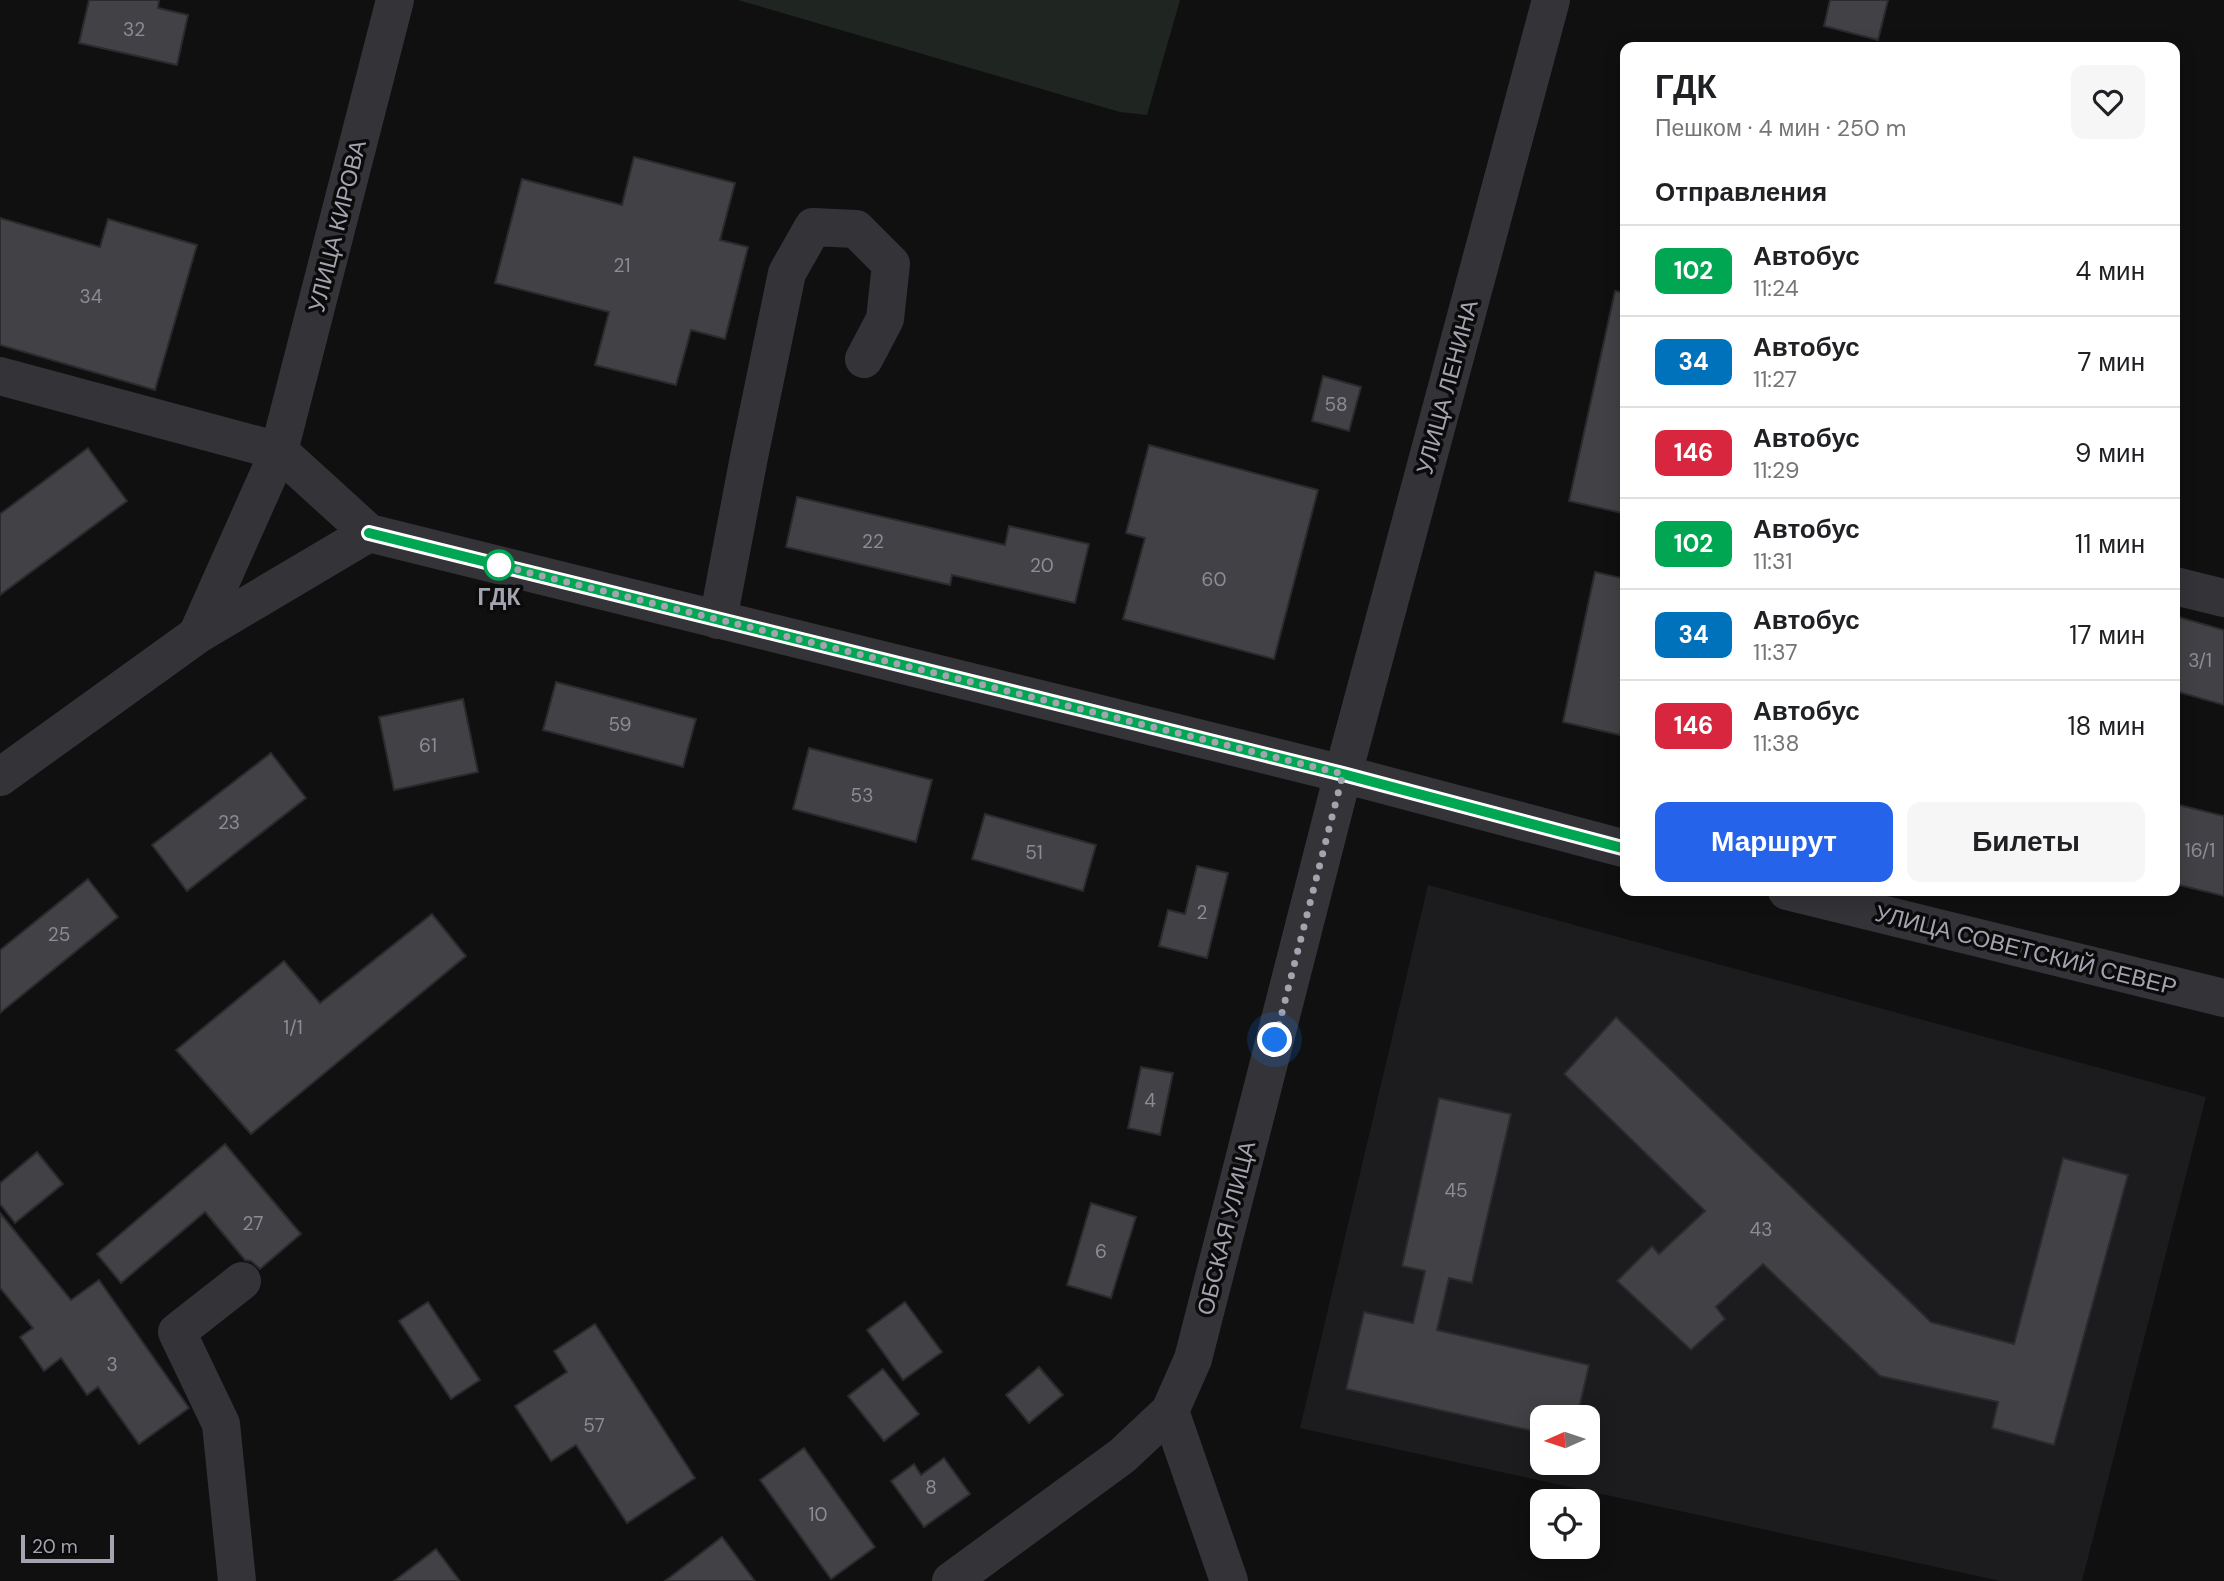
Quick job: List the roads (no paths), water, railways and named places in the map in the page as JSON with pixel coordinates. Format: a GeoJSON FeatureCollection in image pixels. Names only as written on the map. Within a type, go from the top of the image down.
{"type":"FeatureCollection","features":[{"type":"Feature","properties":{"kind":"street","name":"УЛИЦА КИРОВА"},"geometry":{"type":"LineString","coordinates":[[197,635],[279,451],[395,0]]}},
{"type":"Feature","properties":{"kind":"street","name":"УЛИЦА ЛЕНИНА"},"geometry":{"type":"LineString","coordinates":[[1343,774],[1551,0]]}},
{"type":"Feature","properties":{"kind":"street"},"geometry":{"type":"LineString","coordinates":[[718,620],[788,273],[813,227],[856,229],[891,264],[885,319],[864,359]]}},
{"type":"Feature","properties":{"kind":"street"},"geometry":{"type":"LineString","coordinates":[[0,376],[279,451],[369,533],[1343,774],[1620,847]]}},
{"type":"Feature","properties":{"kind":"street"},"geometry":{"type":"LineString","coordinates":[[0,777],[197,635],[369,533]]}},
{"type":"Feature","properties":{"kind":"street"},"geometry":{"type":"LineString","coordinates":[[2180,587],[2224,598]]}},
{"type":"Feature","properties":{"kind":"street","name":"ОБСКАЯ УЛИЦА"},"geometry":{"type":"LineString","coordinates":[[951,1581],[1122,1456],[1170,1411],[1193,1359],[1343,774]]}},
{"type":"Feature","properties":{"kind":"street","name":"УЛИЦА СОВЕТСКИЙ СЕВЕР"},"geometry":{"type":"LineString","coordinates":[[1821,896],[2224,998]]}},
{"type":"Feature","properties":{"kind":"street"},"geometry":{"type":"LineString","coordinates":[[237,1581],[222,1424],[177,1332],[242,1281]]}},
{"type":"Feature","properties":{"kind":"street"},"geometry":{"type":"LineString","coordinates":[[1170,1411],[1229,1581]]}},
{"type":"Feature","properties":{"kind":"place","name":"ГДК"},"geometry":{"type":"Point","coordinates":[499,565]}}]}
